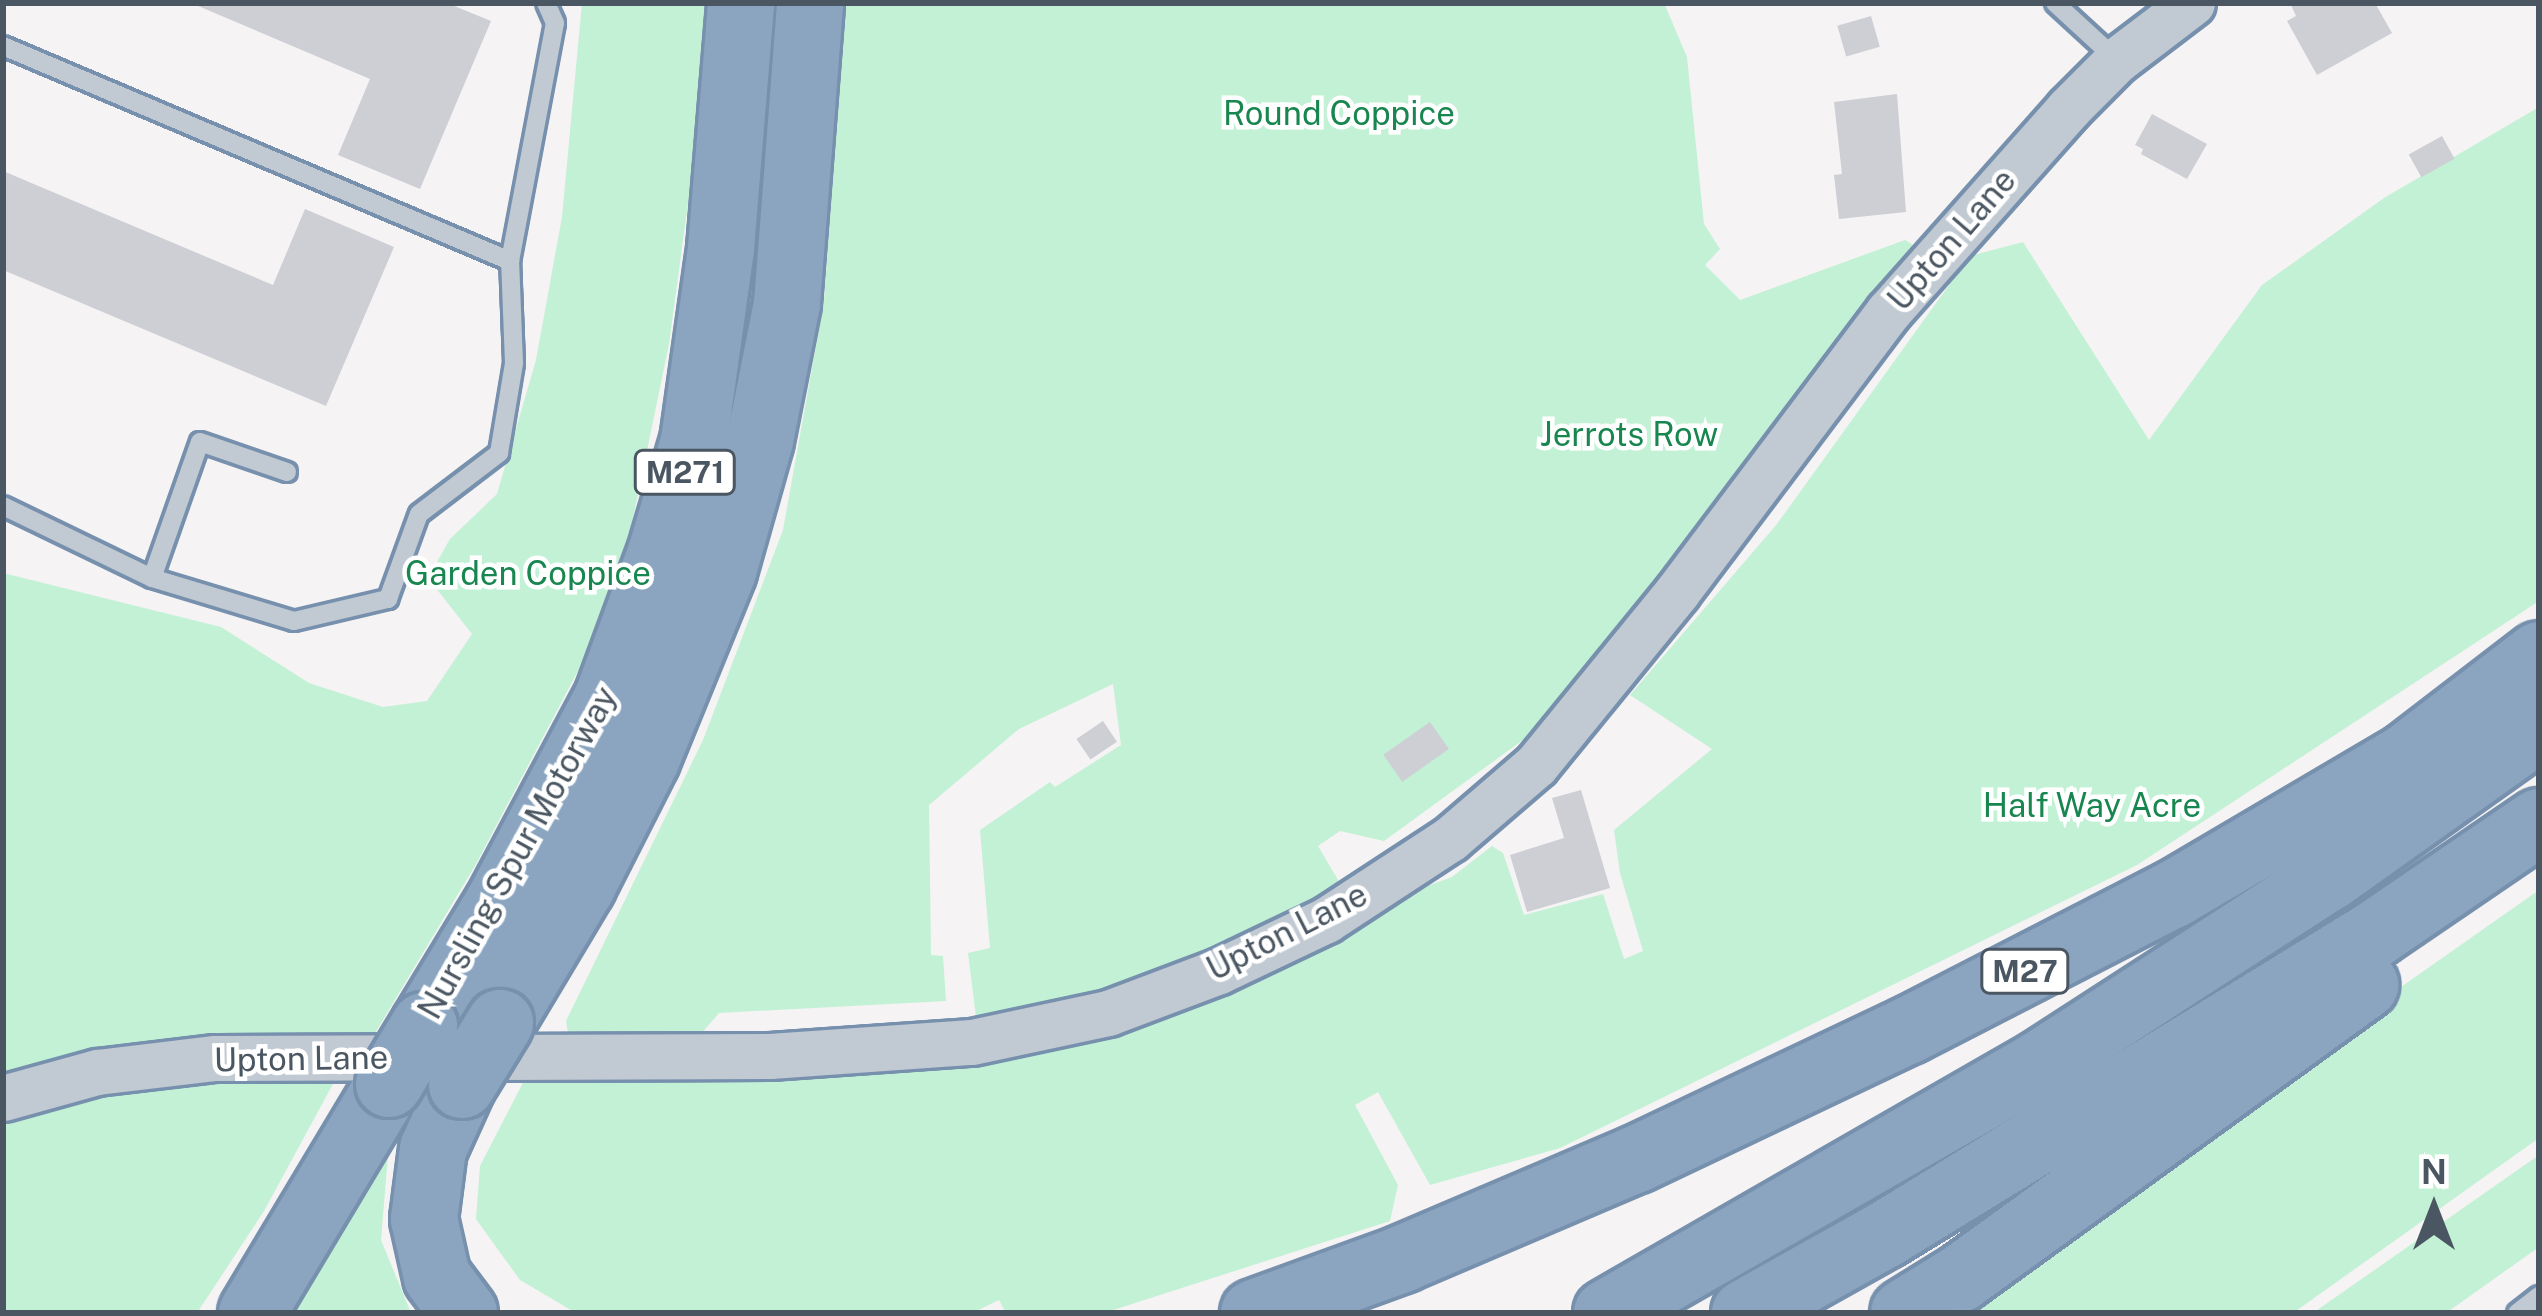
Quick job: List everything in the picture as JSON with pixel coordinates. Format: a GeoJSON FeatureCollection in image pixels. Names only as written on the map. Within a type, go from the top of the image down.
{"type":"FeatureCollection","features":[{"type":"Feature","properties":{"kind":"highway","name":"Nursling Spur Motorway"},"geometry":{"type":"LineString","coordinates":[[252,1313],[498,904],[608,697],[661,553],[697,420],[721,248],[741,3]]}},
{"type":"Feature","properties":{"kind":"highway","name":"Nursling Spur Motorway"},"geometry":{"type":"LineString","coordinates":[[464,1313],[434,1269],[424,1219],[433,1148],[462,1085],[581,886],[646,760],[723,571],[760,440],[787,304],[810,3]]}},
{"type":"Feature","properties":{"kind":"highway","name":"M27"},"geometry":{"type":"LineString","coordinates":[[1254,1313],[1402,1259],[1636,1159],[2174,895],[2405,758],[2539,655]]}},
{"type":"Feature","properties":{"kind":"highway","name":"M27"},"geometry":{"type":"LineString","coordinates":[[1606,1313],[2040,1064],[2331,876],[2539,728]]}},
{"type":"Feature","properties":{"kind":"highway"},"geometry":{"type":"LineString","coordinates":[[1745,1313],[1886,1234],[2375,934],[2539,822]]}},
{"type":"Feature","properties":{"kind":"highway"},"geometry":{"type":"LineString","coordinates":[[1904,1313],[1963,1277],[2408,955],[2539,840]]}},
{"type":"Feature","properties":{"kind":"street","name":"Upton Lane"},"geometry":{"type":"LineString","coordinates":[[3,1098],[97,1072],[215,1058],[770,1056],[972,1042],[1108,1013],[1219,971],[1304,930],[1450,838],[1536,766],[1677,592],[1888,312],[2117,60],[2192,3]]}},
{"type":"Feature","properties":{"kind":"lane"},"geometry":{"type":"LineString","coordinates":[[3,506],[152,578],[294,621],[388,598],[419,514],[499,453],[514,363],[510,261],[555,23],[546,3]]}},
{"type":"Feature","properties":{"kind":"lane"},"geometry":{"type":"LineString","coordinates":[[2055,3],[2117,60]]}},
{"type":"Feature","properties":{"kind":"lane"},"geometry":{"type":"LineString","coordinates":[[3,46],[510,261]]}},
{"type":"Feature","properties":{"kind":"lane"},"geometry":{"type":"LineString","coordinates":[[152,578],[200,442],[287,472]]}},
{"type":"Feature","properties":{"kind":"lane"},"geometry":{"type":"LineString","coordinates":[[2517,1313],[2539,1296]]}},
{"type":"Feature","properties":{"kind":"green space","name":"Garden Coppice"},"geometry":{"type":"Polygon","coordinates":[[[582,3],[712,3],[712,26],[669,344],[630,533],[580,667],[476,864],[368,1045],[158,1042],[3,1082],[3,573],[221,627],[309,683],[383,707],[427,701],[472,634],[428,578],[450,539],[497,494],[536,360],[562,217],[582,3]]]}},
{"type":"Feature","properties":{"kind":"green space"},"geometry":{"type":"Polygon","coordinates":[[[845,3],[1664,3],[1687,57],[1704,224],[1720,249],[1705,265],[1740,300],[1905,240],[1924,252],[1538,729],[1384,841],[1340,831],[1318,846],[1344,890],[1116,993],[977,1025],[968,953],[990,948],[980,830],[1050,782],[1055,787],[1121,745],[1113,684],[1019,729],[929,805],[931,955],[943,956],[946,1001],[719,1013],[693,1043],[570,1046],[566,1021],[703,740],[783,530],[824,301],[845,3]]]}},
{"type":"Feature","properties":{"kind":"green space","name":"Half Way Acre"},"geometry":{"type":"Polygon","coordinates":[[[2539,107],[2539,601],[2137,865],[1560,1148],[1430,1185],[1378,1092],[1355,1105],[1398,1185],[1390,1221],[1104,1313],[1006,1313],[999,1300],[972,1313],[576,1313],[520,1280],[476,1219],[480,1166],[529,1071],[934,1065],[1452,877],[1492,846],[1503,853],[1524,915],[1603,894],[1624,959],[1643,951],[1620,873],[1614,830],[1712,749],[1630,695],[1777,524],[1970,256],[2023,242],[2149,440],[2262,285],[2384,198],[2539,107]]]}},
{"type":"Feature","properties":{"kind":"green space"},"geometry":{"type":"Polygon","coordinates":[[[2539,890],[2539,1138],[2293,1313],[1937,1313],[2539,890]]]}},
{"type":"Feature","properties":{"kind":"green space"},"geometry":{"type":"Polygon","coordinates":[[[247,1078],[333,1084],[264,1211],[197,1313],[3,1313],[3,1116],[121,1086],[247,1078]]]}},
{"type":"Feature","properties":{"kind":"green space"},"geometry":{"type":"Polygon","coordinates":[[[388,1155],[381,1240],[411,1313],[290,1313],[372,1161],[388,1155]]]}},
{"type":"Feature","properties":{"kind":"green space"},"geometry":{"type":"Polygon","coordinates":[[[2539,1155],[2539,1247],[2446,1313],[2313,1313],[2539,1155]]]}},
{"type":"Feature","properties":{"kind":"building"},"geometry":{"type":"Polygon","coordinates":[[[191,3],[447,3],[491,21],[420,189],[338,155],[370,79],[191,3]]]}},
{"type":"Feature","properties":{"kind":"building"},"geometry":{"type":"Polygon","coordinates":[[[2290,3],[2375,3],[2392,33],[2317,75],[2287,21],[2296,16],[2290,3]]]}},
{"type":"Feature","properties":{"kind":"building"},"geometry":{"type":"Polygon","coordinates":[[[1871,16],[1880,47],[1846,56],[1837,26],[1871,16]]]}},
{"type":"Feature","properties":{"kind":"building"},"geometry":{"type":"Polygon","coordinates":[[[1897,94],[1906,212],[1839,219],[1834,175],[1842,174],[1834,102],[1897,94]]]}},
{"type":"Feature","properties":{"kind":"building"},"geometry":{"type":"Polygon","coordinates":[[[2152,114],[2207,144],[2187,179],[2141,154],[2143,149],[2135,145],[2152,114]]]}},
{"type":"Feature","properties":{"kind":"building"},"geometry":{"type":"Polygon","coordinates":[[[2442,136],[2455,159],[2421,177],[2409,154],[2442,136]]]}},
{"type":"Feature","properties":{"kind":"building"},"geometry":{"type":"Polygon","coordinates":[[[3,171],[273,285],[305,209],[394,247],[326,406],[3,270],[3,171]]]}},
{"type":"Feature","properties":{"kind":"building"},"geometry":{"type":"Polygon","coordinates":[[[1103,721],[1117,742],[1090,760],[1076,739],[1103,721]]]}},
{"type":"Feature","properties":{"kind":"building"},"geometry":{"type":"Polygon","coordinates":[[[1430,722],[1449,749],[1402,782],[1383,755],[1430,722]]]}},
{"type":"Feature","properties":{"kind":"building"},"geometry":{"type":"Polygon","coordinates":[[[1581,790],[1610,888],[1527,912],[1510,855],[1564,838],[1552,798],[1581,790]]]}},
{"type":"Feature","properties":{"kind":"park label","name":"Round Coppice"},"geometry":{"type":"Point","coordinates":[1339,114]}},
{"type":"Feature","properties":{"kind":"park label","name":"Jerrots Row"},"geometry":{"type":"Point","coordinates":[1629,435]}}]}
